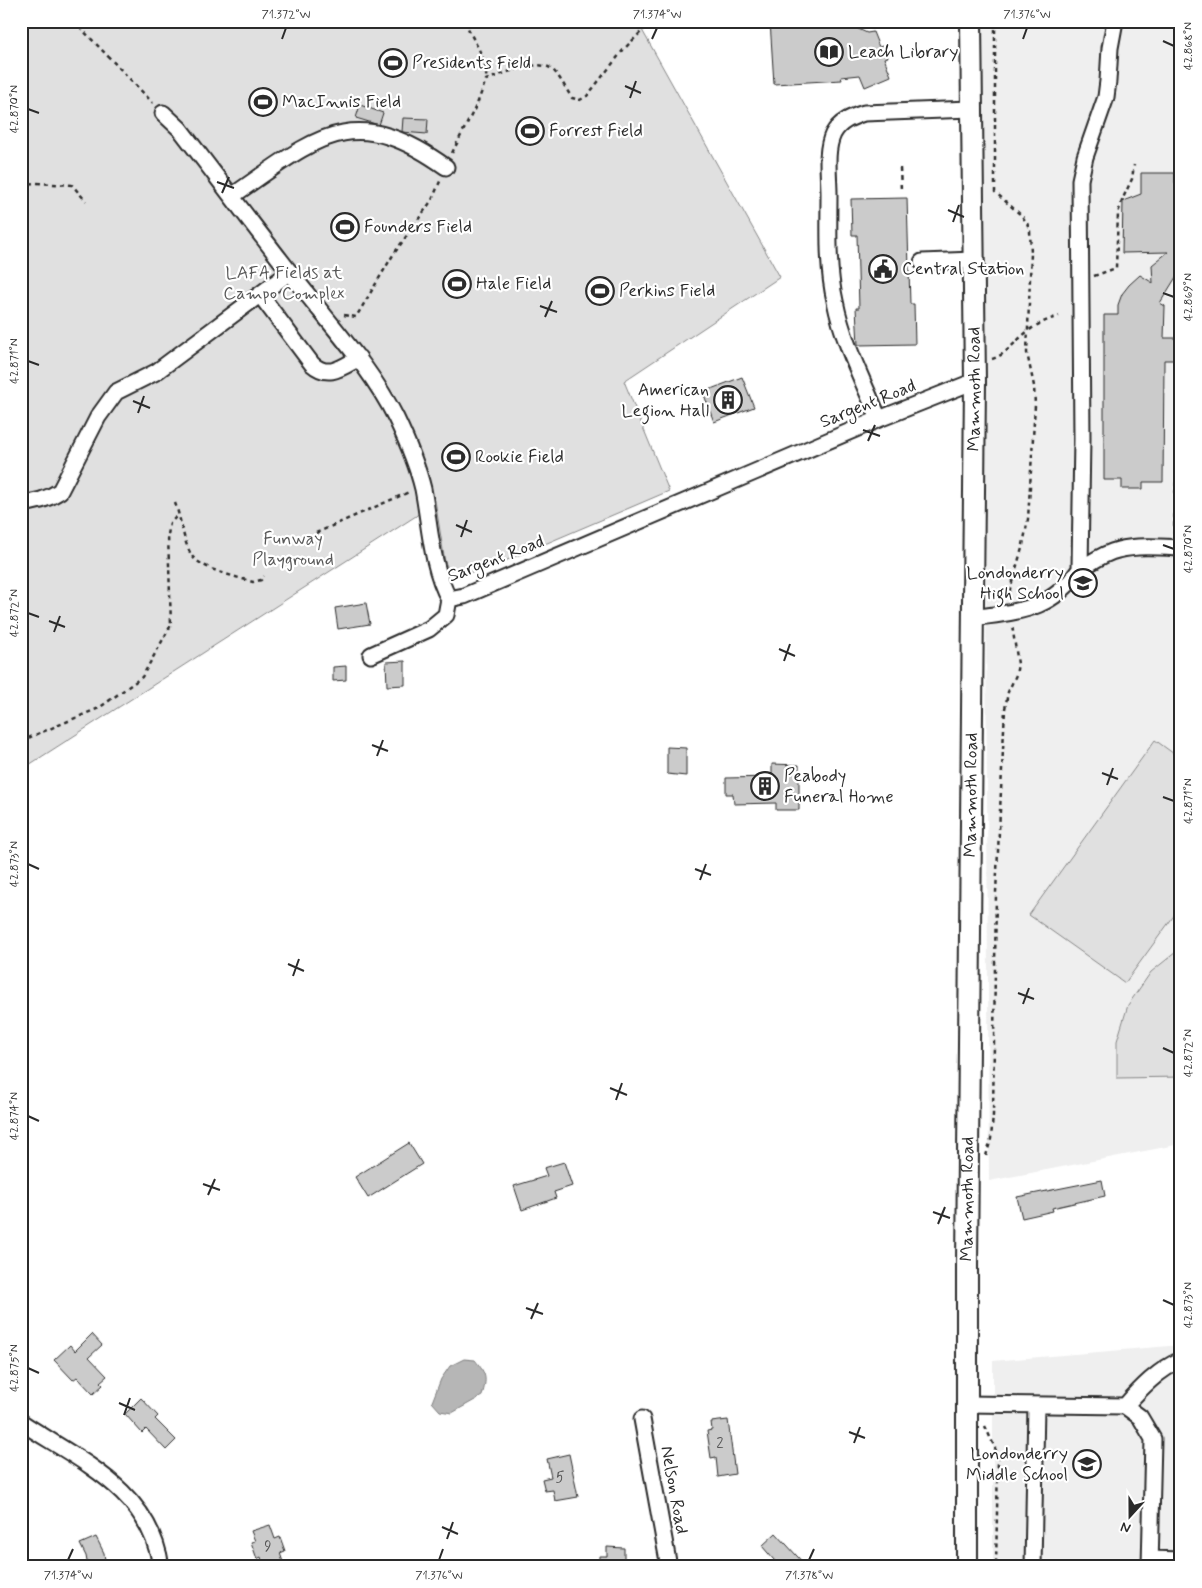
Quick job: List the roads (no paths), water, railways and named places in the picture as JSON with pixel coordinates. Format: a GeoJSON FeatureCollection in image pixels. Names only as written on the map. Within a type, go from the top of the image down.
{"type":"FeatureCollection","features":[{"type":"Feature","properties":{"kind":"main road","name":"Mammoth Road"},"geometry":{"type":"LineString","coordinates":[[967,1567],[967,1255],[975,381],[971,21]]}},
{"type":"Feature","properties":{"kind":"street"},"geometry":{"type":"LineString","coordinates":[[1080,569],[1082,447],[1080,180],[1084,157],[1106,97],[1110,43],[1115,21]]}},
{"type":"Feature","properties":{"kind":"street"},"geometry":{"type":"LineString","coordinates":[[879,419],[846,338],[835,301],[829,236],[829,155],[831,139],[838,127],[844,122],[864,113],[971,109]]}},
{"type":"Feature","properties":{"kind":"street","name":"Sargent Road"},"geometry":{"type":"LineString","coordinates":[[163,113],[180,129],[378,384],[407,442],[422,487],[434,558],[444,591],[449,599],[464,596],[879,419],[975,381]]}},
{"type":"Feature","properties":{"kind":"street"},"geometry":{"type":"LineString","coordinates":[[232,196],[307,146],[336,133],[367,132],[409,144],[446,167]]}},
{"type":"Feature","properties":{"kind":"street"},"geometry":{"type":"LineString","coordinates":[[922,262],[974,260]]}},
{"type":"Feature","properties":{"kind":"street"},"geometry":{"type":"LineString","coordinates":[[21,502],[39,501],[51,497],[60,491],[98,417],[116,392],[156,372],[261,296],[290,272]]}},
{"type":"Feature","properties":{"kind":"street"},"geometry":{"type":"LineString","coordinates":[[261,296],[317,368],[330,372],[338,370],[359,358]]}},
{"type":"Feature","properties":{"kind":"street"},"geometry":{"type":"LineString","coordinates":[[973,618],[1010,613],[1047,602],[1073,579],[1080,569],[1118,550],[1141,547],[1177,548]]}},
{"type":"Feature","properties":{"kind":"street"},"geometry":{"type":"LineString","coordinates":[[371,655],[429,629],[446,615],[449,599]]}},
{"type":"Feature","properties":{"kind":"street"},"geometry":{"type":"LineString","coordinates":[[1125,1406],[1153,1378],[1164,1369],[1181,1360]]}},
{"type":"Feature","properties":{"kind":"street"},"geometry":{"type":"LineString","coordinates":[[968,1404],[1125,1406],[1140,1418],[1153,1439],[1150,1563],[1181,1560]]}},
{"type":"Feature","properties":{"kind":"street"},"geometry":{"type":"LineString","coordinates":[[1032,1567],[1036,1405]]}},
{"type":"Feature","properties":{"kind":"street","name":"Nelson Road"},"geometry":{"type":"LineString","coordinates":[[642,1419],[669,1567]]}},
{"type":"Feature","properties":{"kind":"street"},"geometry":{"type":"LineString","coordinates":[[21,1422],[102,1474],[122,1490],[140,1510],[157,1546],[161,1567]]}},
{"type":"Feature","properties":{"kind":"place","name":"Leach Library"},"geometry":{"type":"Point","coordinates":[829,52]}},
{"type":"Feature","properties":{"kind":"place","name":"Presidents Field"},"geometry":{"type":"Point","coordinates":[393,63]}},
{"type":"Feature","properties":{"kind":"place","name":"MacInnis Field"},"geometry":{"type":"Point","coordinates":[263,102]}},
{"type":"Feature","properties":{"kind":"place","name":"Forrest Field"},"geometry":{"type":"Point","coordinates":[530,131]}},
{"type":"Feature","properties":{"kind":"place","name":"Founders Field"},"geometry":{"type":"Point","coordinates":[345,227]}},
{"type":"Feature","properties":{"kind":"place","name":"Central Station"},"geometry":{"type":"Point","coordinates":[883,269]}},
{"type":"Feature","properties":{"kind":"place","name":"Hale Field"},"geometry":{"type":"Point","coordinates":[457,284]}},
{"type":"Feature","properties":{"kind":"place","name":"Perkins Field"},"geometry":{"type":"Point","coordinates":[600,291]}},
{"type":"Feature","properties":{"kind":"place","name":"American Legion Hall"},"geometry":{"type":"Point","coordinates":[728,400]}},
{"type":"Feature","properties":{"kind":"place","name":"Rookie Field"},"geometry":{"type":"Point","coordinates":[456,457]}},
{"type":"Feature","properties":{"kind":"place","name":"Londonderry High School"},"geometry":{"type":"Point","coordinates":[1083,583]}},
{"type":"Feature","properties":{"kind":"place","name":"Peabody Funeral Home"},"geometry":{"type":"Point","coordinates":[765,786]}},
{"type":"Feature","properties":{"kind":"place","name":"Londonderry Middle School"},"geometry":{"type":"Point","coordinates":[1087,1464]}},
{"type":"Feature","properties":{"kind":"park label","name":"LAFA Fields at Campo Complex"},"geometry":{"type":"Point","coordinates":[284,283]}},
{"type":"Feature","properties":{"kind":"park label","name":"Funway Playground"},"geometry":{"type":"Point","coordinates":[293,549]}}]}
